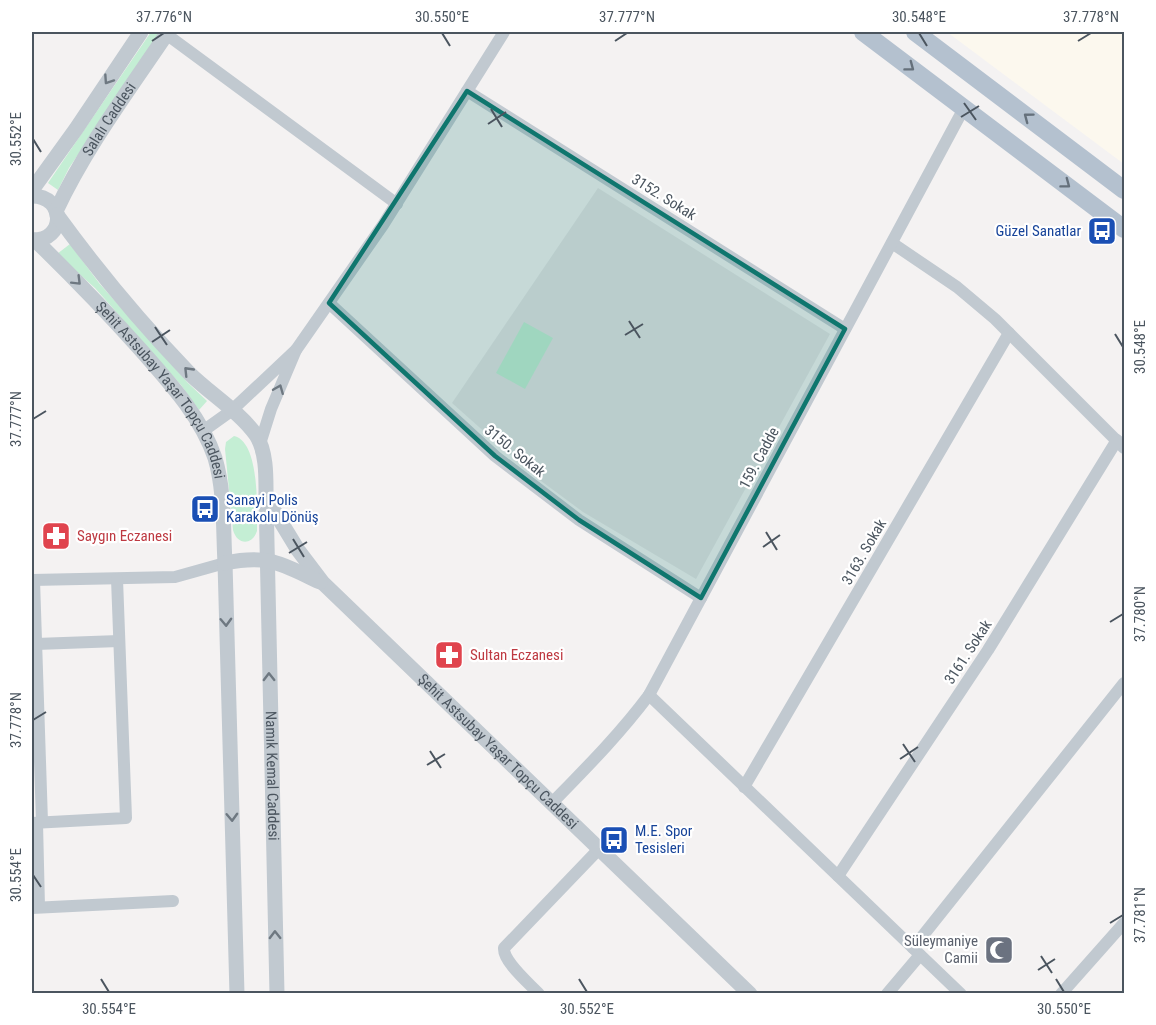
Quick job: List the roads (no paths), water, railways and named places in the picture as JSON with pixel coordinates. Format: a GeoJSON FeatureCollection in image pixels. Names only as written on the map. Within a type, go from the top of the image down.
{"type":"FeatureCollection","features":[{"type":"Feature","properties":{"kind":"main road"},"geometry":{"type":"LineString","coordinates":[[863,32],[1125,229]]}},
{"type":"Feature","properties":{"kind":"main road"},"geometry":{"type":"LineString","coordinates":[[915,32],[1125,190]]}},
{"type":"Feature","properties":{"kind":"street","name":"Salalı Caddesi"},"geometry":{"type":"LineString","coordinates":[[32,190],[141,32]]}},
{"type":"Feature","properties":{"kind":"street"},"geometry":{"type":"LineString","coordinates":[[260,444],[280,386],[296,350],[397,204],[504,32]]}},
{"type":"Feature","properties":{"kind":"street","name":"Salalı Caddesi"},"geometry":{"type":"LineString","coordinates":[[33,240],[47,237],[56,226],[57,213],[71,180],[94,141],[167,33]]}},
{"type":"Feature","properties":{"kind":"street"},"geometry":{"type":"LineString","coordinates":[[167,33],[397,204]]}},
{"type":"Feature","properties":{"kind":"street","name":"3152. Sokak"},"geometry":{"type":"LineString","coordinates":[[467,91],[845,329]]}},
{"type":"Feature","properties":{"kind":"street","name":"159. Cadde"},"geometry":{"type":"LineString","coordinates":[[552,803],[605,750],[649,695],[964,108]]}},
{"type":"Feature","properties":{"kind":"street"},"geometry":{"type":"LineString","coordinates":[[32,196],[47,199],[57,213]]}},
{"type":"Feature","properties":{"kind":"street","name":"Şehit Astsubay Yaşar Topçu Caddesi"},"geometry":{"type":"LineString","coordinates":[[57,213],[110,285],[201,385],[251,429],[260,444],[266,498],[267,559]]}},
{"type":"Feature","properties":{"kind":"street","name":"Şehit Astsubay Yaşar Topçu Caddesi"},"geometry":{"type":"LineString","coordinates":[[33,240],[99,303],[165,378],[203,431],[218,469],[223,511],[225,563],[246,559],[267,559],[323,583]]}},
{"type":"Feature","properties":{"kind":"street"},"geometry":{"type":"LineString","coordinates":[[892,243],[957,287],[1009,333],[1121,444]]}},
{"type":"Feature","properties":{"kind":"street","name":"3150. Sokak"},"geometry":{"type":"LineString","coordinates":[[329,303],[473,437],[511,468],[579,520],[701,598]]}},
{"type":"Feature","properties":{"kind":"street","name":"3163. Sokak"},"geometry":{"type":"LineString","coordinates":[[744,787],[1009,333]]}},
{"type":"Feature","properties":{"kind":"street"},"geometry":{"type":"LineString","coordinates":[[203,431],[231,411],[296,350]]}},
{"type":"Feature","properties":{"kind":"street","name":"3161. Sokak"},"geometry":{"type":"LineString","coordinates":[[838,876],[1121,444]]}},
{"type":"Feature","properties":{"kind":"street","name":"Şehit Astsubay Yaşar Topçu Caddesi"},"geometry":{"type":"LineString","coordinates":[[266,498],[298,550],[323,583],[750,993]]}},
{"type":"Feature","properties":{"kind":"street","name":"Namık Kemal Caddesi"},"geometry":{"type":"LineString","coordinates":[[267,559],[277,993]]}},
{"type":"Feature","properties":{"kind":"street"},"geometry":{"type":"LineString","coordinates":[[173,901],[35,908],[36,644],[33,580],[175,577],[225,563],[237,993]]}},
{"type":"Feature","properties":{"kind":"street"},"geometry":{"type":"LineString","coordinates":[[37,823],[126,818],[117,579]]}},
{"type":"Feature","properties":{"kind":"street"},"geometry":{"type":"LineString","coordinates":[[36,644],[119,641]]}},
{"type":"Feature","properties":{"kind":"street"},"geometry":{"type":"LineString","coordinates":[[887,993],[1125,683]]}},
{"type":"Feature","properties":{"kind":"street"},"geometry":{"type":"LineString","coordinates":[[649,695],[961,993]]}},
{"type":"Feature","properties":{"kind":"street"},"geometry":{"type":"LineString","coordinates":[[539,993],[508,961],[504,952],[507,945],[599,849]]}},
{"type":"Feature","properties":{"kind":"street"},"geometry":{"type":"LineString","coordinates":[[1061,993],[1125,923]]}},
{"type":"Feature","properties":{"kind":"place","name":"Güzel Sanatlar"},"geometry":{"type":"Point","coordinates":[1102,231]}},
{"type":"Feature","properties":{"kind":"place","name":"Sanayi Polis Karakolu Dönüş"},"geometry":{"type":"Point","coordinates":[205,509]}},
{"type":"Feature","properties":{"kind":"place","name":"Saygın Eczanesi"},"geometry":{"type":"Point","coordinates":[56,536]}},
{"type":"Feature","properties":{"kind":"place","name":"Sultan Eczanesi"},"geometry":{"type":"Point","coordinates":[449,655]}},
{"type":"Feature","properties":{"kind":"place","name":"M.E. Spor Tesisleri"},"geometry":{"type":"Point","coordinates":[614,840]}},
{"type":"Feature","properties":{"kind":"place","name":"Süleymaniye Camii"},"geometry":{"type":"Point","coordinates":[999,950]}}]}
